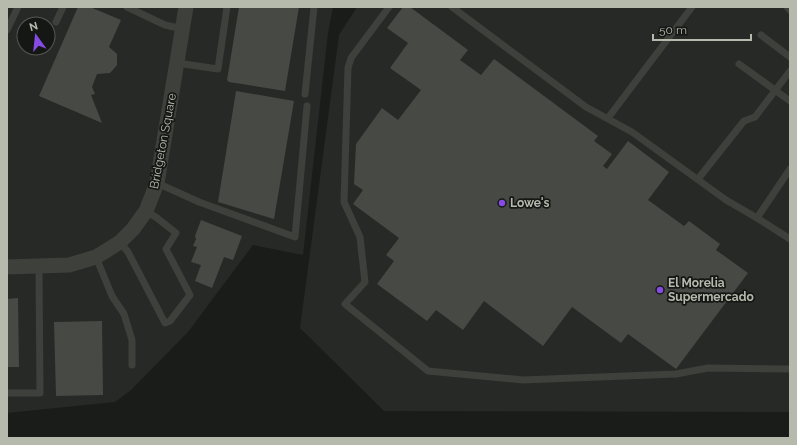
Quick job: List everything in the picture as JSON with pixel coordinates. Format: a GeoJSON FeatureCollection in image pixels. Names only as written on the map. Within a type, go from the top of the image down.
{"type":"FeatureCollection","features":[{"type":"Feature","properties":{"kind":"street","name":"Bridgeton Square"},"geometry":{"type":"LineString","coordinates":[[7,267],[69,265],[96,257],[120,242],[133,229],[146,211],[157,183],[186,7]]}},
{"type":"Feature","properties":{"kind":"lane"},"geometry":{"type":"LineString","coordinates":[[7,30],[18,7]]}},
{"type":"Feature","properties":{"kind":"lane"},"geometry":{"type":"LineString","coordinates":[[56,22],[63,7]]}},
{"type":"Feature","properties":{"kind":"lane"},"geometry":{"type":"LineString","coordinates":[[127,7],[165,25],[183,29]]}},
{"type":"Feature","properties":{"kind":"lane"},"geometry":{"type":"LineString","coordinates":[[177,63],[218,69],[227,7]]}},
{"type":"Feature","properties":{"kind":"lane"},"geometry":{"type":"LineString","coordinates":[[305,94],[314,7]]}},
{"type":"Feature","properties":{"kind":"lane"},"geometry":{"type":"LineString","coordinates":[[389,7],[349,63],[344,202],[360,237],[364,282],[345,304],[428,371],[523,380],[676,374],[708,368],[790,369]]}},
{"type":"Feature","properties":{"kind":"lane"},"geometry":{"type":"LineString","coordinates":[[452,7],[586,106],[641,138],[726,200],[790,239]]}},
{"type":"Feature","properties":{"kind":"lane"},"geometry":{"type":"LineString","coordinates":[[608,118],[692,7]]}},
{"type":"Feature","properties":{"kind":"lane"},"geometry":{"type":"LineString","coordinates":[[787,7],[790,10]]}},
{"type":"Feature","properties":{"kind":"lane"},"geometry":{"type":"LineString","coordinates":[[761,35],[790,57]]}},
{"type":"Feature","properties":{"kind":"lane"},"geometry":{"type":"LineString","coordinates":[[740,64],[790,101]]}},
{"type":"Feature","properties":{"kind":"lane"},"geometry":{"type":"LineString","coordinates":[[698,180],[744,121],[755,117],[790,71]]}},
{"type":"Feature","properties":{"kind":"lane"},"geometry":{"type":"LineString","coordinates":[[157,183],[199,202],[295,237],[307,106]]}},
{"type":"Feature","properties":{"kind":"lane"},"geometry":{"type":"LineString","coordinates":[[757,218],[790,169]]}},
{"type":"Feature","properties":{"kind":"lane"},"geometry":{"type":"LineString","coordinates":[[120,242],[128,252],[165,322],[170,321],[190,295],[166,249],[176,233],[146,211]]}},
{"type":"Feature","properties":{"kind":"lane"},"geometry":{"type":"LineString","coordinates":[[96,257],[112,296],[124,314],[132,340],[132,365]]}},
{"type":"Feature","properties":{"kind":"lane"},"geometry":{"type":"LineString","coordinates":[[7,393],[40,393],[39,267]]}},
{"type":"Feature","properties":{"kind":"shaded area"},"geometry":{"type":"Polygon","coordinates":[[[7,7],[333,7],[328,33],[303,255],[253,245],[188,332],[131,390],[115,402],[7,413],[7,7]]]}},
{"type":"Feature","properties":{"kind":"shaded area"},"geometry":{"type":"Polygon","coordinates":[[[357,7],[790,7],[790,412],[384,411],[300,328],[339,35],[357,7]]]}},
{"type":"Feature","properties":{"kind":"building"},"geometry":{"type":"Polygon","coordinates":[[[78,7],[90,7],[121,20],[109,47],[117,54],[117,65],[110,73],[97,74],[92,87],[95,94],[91,95],[102,123],[39,96],[78,7]]]}},
{"type":"Feature","properties":{"kind":"building"},"geometry":{"type":"Polygon","coordinates":[[[239,7],[299,7],[285,91],[229,82],[227,80],[239,7]]]}},
{"type":"Feature","properties":{"kind":"building","name":"Lowe's"},"geometry":{"type":"Polygon","coordinates":[[[403,7],[410,7],[468,50],[460,60],[481,75],[494,59],[598,136],[594,141],[612,154],[603,166],[607,169],[628,141],[669,172],[648,200],[684,226],[689,221],[720,244],[716,250],[748,273],[676,369],[628,334],[621,343],[572,307],[543,346],[484,301],[463,330],[436,310],[427,321],[377,284],[394,261],[386,255],[399,238],[353,204],[363,190],[354,184],[356,144],[382,108],[398,120],[421,90],[390,68],[408,43],[387,28],[403,7]]]}},
{"type":"Feature","properties":{"kind":"building"},"geometry":{"type":"Polygon","coordinates":[[[236,91],[294,101],[274,219],[218,202],[236,91]]]}},
{"type":"Feature","properties":{"kind":"building"},"geometry":{"type":"Polygon","coordinates":[[[201,220],[242,236],[233,260],[224,257],[212,288],[195,281],[201,265],[191,262],[197,247],[193,246],[201,220]]]}},
{"type":"Feature","properties":{"kind":"building"},"geometry":{"type":"Polygon","coordinates":[[[18,298],[19,367],[7,367],[7,299],[18,298]]]}},
{"type":"Feature","properties":{"kind":"building"},"geometry":{"type":"Polygon","coordinates":[[[102,321],[103,395],[56,396],[54,322],[102,321]]]}},
{"type":"Feature","properties":{"kind":"place","name":"Lowe's"},"geometry":{"type":"Point","coordinates":[502,203]}},
{"type":"Feature","properties":{"kind":"place","name":"El Morelia Supermercado"},"geometry":{"type":"Point","coordinates":[660,290]}}]}
